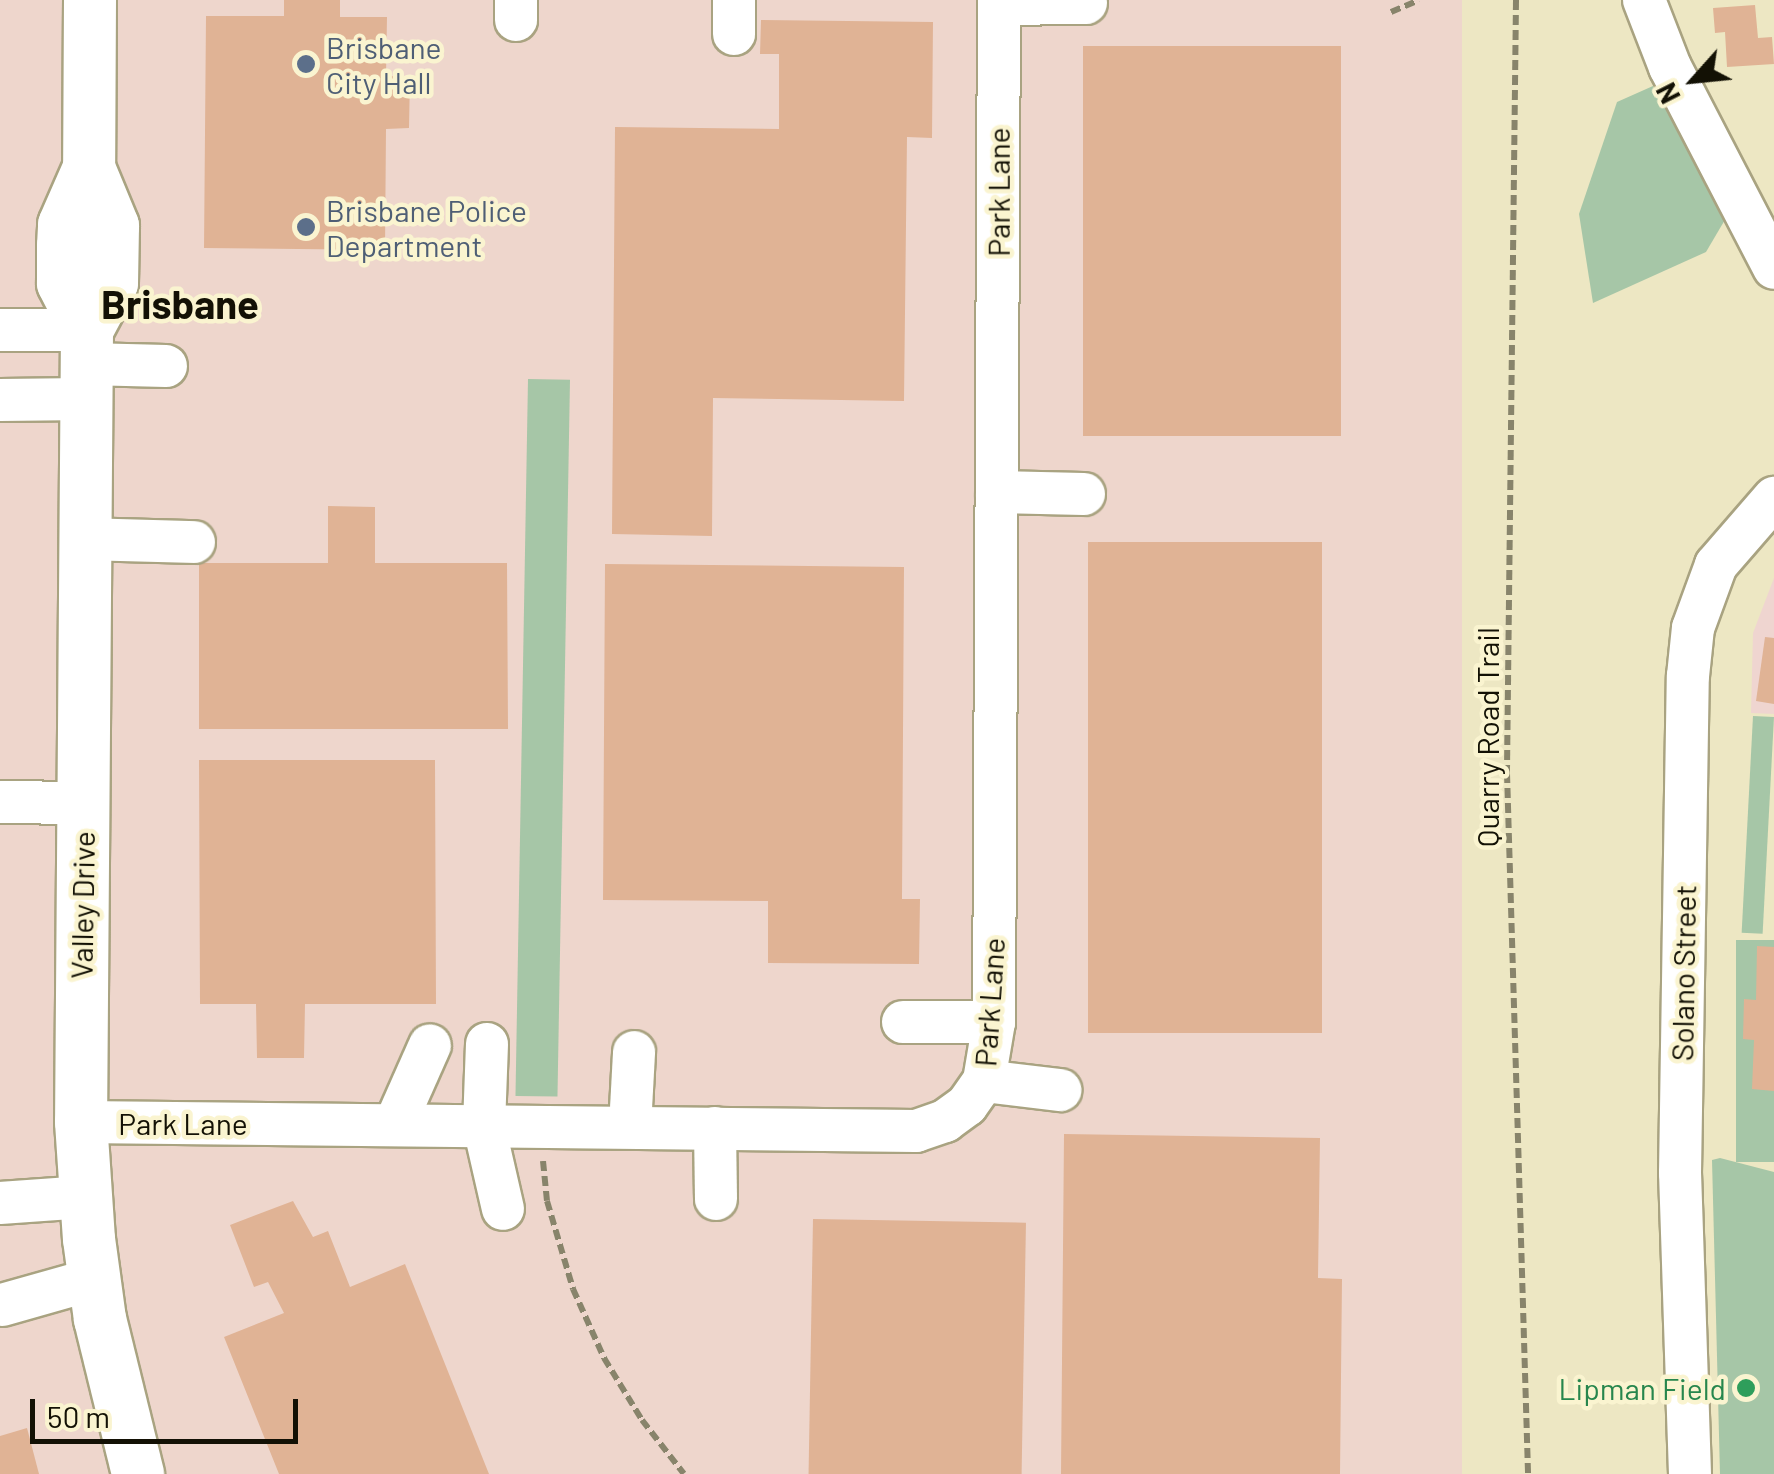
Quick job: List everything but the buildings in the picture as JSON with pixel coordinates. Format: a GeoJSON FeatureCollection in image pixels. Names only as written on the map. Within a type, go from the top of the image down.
{"type":"FeatureCollection","features":[{"type":"Feature","properties":{"kind":"main road","name":"Valley Drive"},"geometry":{"type":"LineString","coordinates":[[90,0],[89,168],[64,224],[63,246],[63,283],[87,364],[81,1122],[84,1197],[94,1279],[114,1383],[138,1474]]}},
{"type":"Feature","properties":{"kind":"street"},"geometry":{"type":"LineString","coordinates":[[1644,0],[1670,66],[1774,268]]}},
{"type":"Feature","properties":{"kind":"street"},"geometry":{"type":"LineString","coordinates":[[999,2],[1086,3]]}},
{"type":"Feature","properties":{"kind":"street","name":"Park Lane"},"geometry":{"type":"LineString","coordinates":[[81,1122],[916,1131],[945,1122],[967,1105],[984,1081],[994,1022],[999,2]]}},
{"type":"Feature","properties":{"kind":"street"},"geometry":{"type":"LineString","coordinates":[[0,330],[87,364],[166,366]]}},
{"type":"Feature","properties":{"kind":"street"},"geometry":{"type":"LineString","coordinates":[[0,400],[87,364]]}},
{"type":"Feature","properties":{"kind":"street"},"geometry":{"type":"LineString","coordinates":[[997,492],[1084,494]]}},
{"type":"Feature","properties":{"kind":"street","name":"Solano Street"},"geometry":{"type":"LineString","coordinates":[[1690,1474],[1680,1173],[1688,676],[1693,628],[1716,565],[1774,498]]}},
{"type":"Feature","properties":{"kind":"street"},"geometry":{"type":"LineString","coordinates":[[85,539],[194,542]]}},
{"type":"Feature","properties":{"kind":"street"},"geometry":{"type":"LineString","coordinates":[[0,802],[82,803]]}},
{"type":"Feature","properties":{"kind":"street"},"geometry":{"type":"LineString","coordinates":[[903,1022],[994,1022]]}},
{"type":"Feature","properties":{"kind":"street"},"geometry":{"type":"LineString","coordinates":[[486,1044],[484,1126],[503,1209]]}},
{"type":"Feature","properties":{"kind":"street"},"geometry":{"type":"LineString","coordinates":[[395,1124],[430,1045]]}},
{"type":"Feature","properties":{"kind":"street"},"geometry":{"type":"LineString","coordinates":[[630,1127],[634,1052]]}},
{"type":"Feature","properties":{"kind":"street"},"geometry":{"type":"LineString","coordinates":[[984,1081],[1060,1090]]}},
{"type":"Feature","properties":{"kind":"street"},"geometry":{"type":"LineString","coordinates":[[716,1128],[716,1199]]}},
{"type":"Feature","properties":{"kind":"street"},"geometry":{"type":"LineString","coordinates":[[0,1203],[84,1197]]}},
{"type":"Feature","properties":{"kind":"street"},"geometry":{"type":"LineString","coordinates":[[2,1304],[94,1279]]}},
{"type":"Feature","properties":{"kind":"path"},"geometry":{"type":"LineString","coordinates":[[1390,12],[1418,0]]}},
{"type":"Feature","properties":{"kind":"path","name":"Quarry Road Trail"},"geometry":{"type":"LineString","coordinates":[[1516,0],[1507,774],[1528,1474]]}},
{"type":"Feature","properties":{"kind":"path"},"geometry":{"type":"LineString","coordinates":[[540,1127],[547,1201],[573,1289],[604,1358],[642,1420],[684,1474]]}},
{"type":"Feature","properties":{"kind":"shaded area"},"geometry":{"type":"Polygon","coordinates":[[[0,0],[1462,0],[1462,1474],[0,1474],[0,0]]]}},
{"type":"Feature","properties":{"kind":"shaded area"},"geometry":{"type":"Polygon","coordinates":[[[1774,578],[1774,714],[1751,713],[1753,633],[1774,578]]]}},
{"type":"Feature","properties":{"kind":"green space"},"geometry":{"type":"Polygon","coordinates":[[[1653,86],[1726,218],[1706,252],[1593,303],[1579,214],[1617,102],[1653,86]]]}},
{"type":"Feature","properties":{"kind":"green space"},"geometry":{"type":"Polygon","coordinates":[[[528,379],[570,380],[557,1097],[515,1096],[528,379]]]}},
{"type":"Feature","properties":{"kind":"green space"},"geometry":{"type":"Polygon","coordinates":[[[1753,716],[1774,717],[1763,934],[1742,933],[1753,716]]]}},
{"type":"Feature","properties":{"kind":"green space"},"geometry":{"type":"Polygon","coordinates":[[[1736,940],[1774,940],[1774,1162],[1736,1162],[1736,940]]]}},
{"type":"Feature","properties":{"kind":"green space","name":"Lipman Field"},"geometry":{"type":"Polygon","coordinates":[[[1720,1158],[1774,1172],[1774,1474],[1720,1474],[1712,1160],[1720,1158]]]}},
{"type":"Feature","properties":{"kind":"place","name":"Brisbane City Hall"},"geometry":{"type":"Point","coordinates":[306,64]}},
{"type":"Feature","properties":{"kind":"place","name":"Brisbane Police Department"},"geometry":{"type":"Point","coordinates":[306,227]}},
{"type":"Feature","properties":{"kind":"place","name":"Lipman Field"},"geometry":{"type":"Point","coordinates":[1746,1388]}},
{"type":"Feature","properties":{"kind":"district","name":"Brisbane"},"geometry":{"type":"Point","coordinates":[180,303]}}]}
